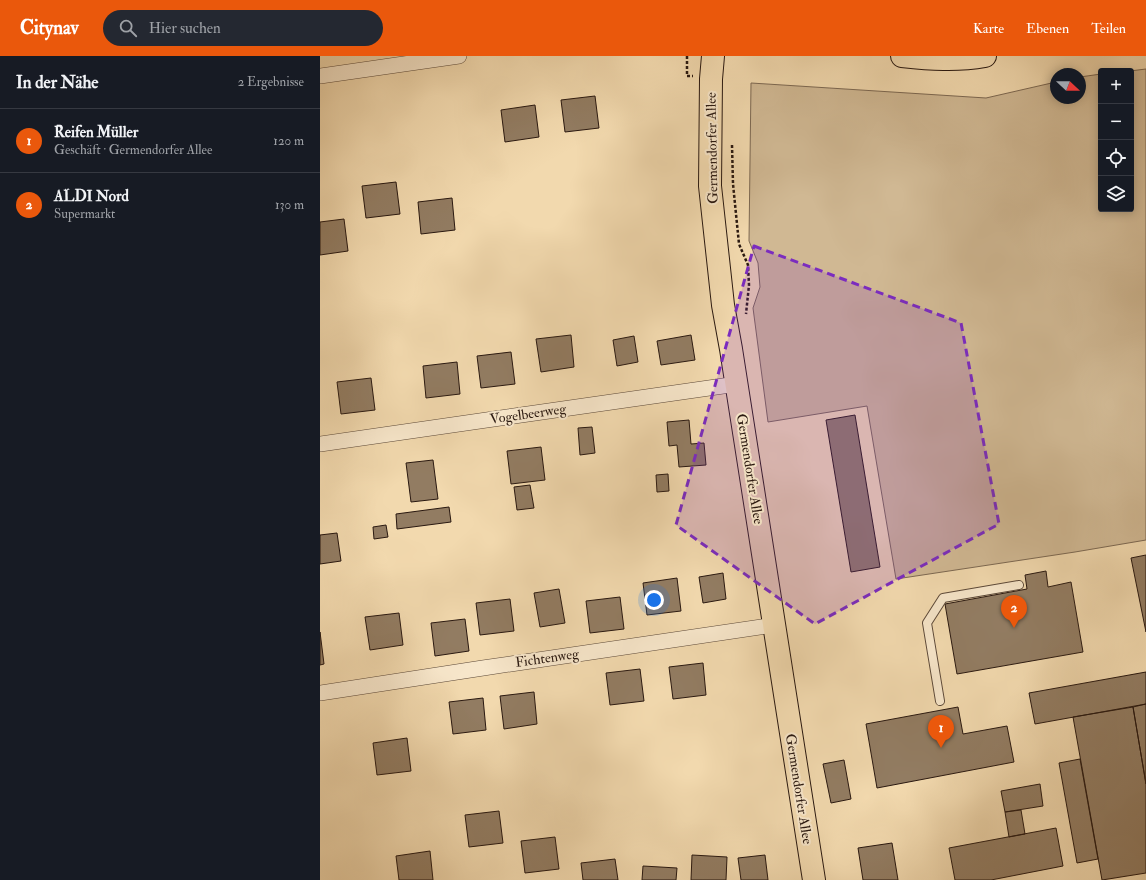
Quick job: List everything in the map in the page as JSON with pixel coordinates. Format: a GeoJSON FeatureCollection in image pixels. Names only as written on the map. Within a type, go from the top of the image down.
{"type":"FeatureCollection","features":[{"type":"Feature","properties":{"kind":"main road","name":"Germendorfer Allee"},"geometry":{"type":"LineString","coordinates":[[713,56],[711,79],[710,186],[723,305],[814,880]]}},
{"type":"Feature","properties":{"kind":"main road"},"geometry":{"type":"LineString","coordinates":[[902,56],[967,59],[984,56]]}},
{"type":"Feature","properties":{"kind":"street"},"geometry":{"type":"LineString","coordinates":[[320,76],[459,56]]}},
{"type":"Feature","properties":{"kind":"street","name":"Vogelbeerweg"},"geometry":{"type":"LineString","coordinates":[[320,444],[736,384]]}},
{"type":"Feature","properties":{"kind":"street","name":"Fichtenweg"},"geometry":{"type":"LineString","coordinates":[[320,693],[774,625]]}},
{"type":"Feature","properties":{"kind":"lane"},"geometry":{"type":"LineString","coordinates":[[940,701],[927,623],[943,598],[1019,585]]}},
{"type":"Feature","properties":{"kind":"highlighted area"},"geometry":{"type":"Polygon","coordinates":[[[754,246],[961,323],[999,524],[815,624],[676,525],[754,246]]]}},
{"type":"Feature","properties":{"kind":"shaded area"},"geometry":{"type":"Polygon","coordinates":[[[1146,69],[1146,540],[896,579],[867,406],[768,422],[753,308],[760,287],[758,263],[749,241],[751,83],[986,98],[1050,83],[1050,104],[1086,104],[1086,76],[1098,74],[1098,212],[1134,212],[1134,70],[1146,69]]]}},
{"type":"Feature","properties":{"kind":"building"},"geometry":{"type":"Polygon","coordinates":[[[595,96],[599,128],[565,132],[561,100],[595,96]]]}},
{"type":"Feature","properties":{"kind":"building"},"geometry":{"type":"Polygon","coordinates":[[[535,105],[539,137],[505,142],[501,110],[535,105]]]}},
{"type":"Feature","properties":{"kind":"building"},"geometry":{"type":"Polygon","coordinates":[[[396,182],[400,214],[366,218],[362,186],[396,182]]]}},
{"type":"Feature","properties":{"kind":"building"},"geometry":{"type":"Polygon","coordinates":[[[452,198],[455,230],[421,234],[418,202],[452,198]]]}},
{"type":"Feature","properties":{"kind":"building"},"geometry":{"type":"Polygon","coordinates":[[[344,219],[348,251],[320,255],[320,222],[344,219]]]}},
{"type":"Feature","properties":{"kind":"building"},"geometry":{"type":"Polygon","coordinates":[[[571,335],[574,367],[541,372],[536,339],[571,335]]]}},
{"type":"Feature","properties":{"kind":"building"},"geometry":{"type":"Polygon","coordinates":[[[691,335],[695,360],[661,365],[657,341],[691,335]]]}},
{"type":"Feature","properties":{"kind":"building"},"geometry":{"type":"Polygon","coordinates":[[[634,336],[638,362],[617,366],[613,340],[634,336]]]}},
{"type":"Feature","properties":{"kind":"building"},"geometry":{"type":"Polygon","coordinates":[[[511,352],[515,384],[481,388],[477,356],[511,352]]]}},
{"type":"Feature","properties":{"kind":"building"},"geometry":{"type":"Polygon","coordinates":[[[457,362],[460,394],[426,398],[423,366],[457,362]]]}},
{"type":"Feature","properties":{"kind":"building"},"geometry":{"type":"Polygon","coordinates":[[[371,378],[375,410],[341,414],[337,382],[371,378]]]}},
{"type":"Feature","properties":{"kind":"building"},"geometry":{"type":"Polygon","coordinates":[[[855,415],[880,567],[851,572],[826,420],[855,415]]]}},
{"type":"Feature","properties":{"kind":"building"},"geometry":{"type":"Polygon","coordinates":[[[689,420],[691,444],[704,443],[706,465],[679,467],[677,445],[669,446],[667,422],[689,420]]]}},
{"type":"Feature","properties":{"kind":"building"},"geometry":{"type":"Polygon","coordinates":[[[592,427],[595,453],[580,455],[578,428],[592,427]]]}},
{"type":"Feature","properties":{"kind":"building"},"geometry":{"type":"Polygon","coordinates":[[[541,447],[545,480],[511,484],[507,451],[541,447]]]}},
{"type":"Feature","properties":{"kind":"building"},"geometry":{"type":"Polygon","coordinates":[[[433,460],[438,499],[411,502],[406,463],[433,460]]]}},
{"type":"Feature","properties":{"kind":"building"},"geometry":{"type":"Polygon","coordinates":[[[668,474],[669,491],[657,492],[656,475],[668,474]]]}},
{"type":"Feature","properties":{"kind":"building"},"geometry":{"type":"Polygon","coordinates":[[[530,485],[534,508],[517,510],[514,487],[530,485]]]}},
{"type":"Feature","properties":{"kind":"building"},"geometry":{"type":"Polygon","coordinates":[[[449,507],[451,522],[397,529],[396,514],[449,507]]]}},
{"type":"Feature","properties":{"kind":"building"},"geometry":{"type":"Polygon","coordinates":[[[386,525],[388,537],[374,539],[373,527],[386,525]]]}},
{"type":"Feature","properties":{"kind":"building"},"geometry":{"type":"Polygon","coordinates":[[[337,533],[341,561],[320,564],[320,535],[337,533]]]}},
{"type":"Feature","properties":{"kind":"building"},"geometry":{"type":"Polygon","coordinates":[[[1146,555],[1146,632],[1131,558],[1146,555]]]}},
{"type":"Feature","properties":{"kind":"building"},"geometry":{"type":"Polygon","coordinates":[[[1046,571],[1048,587],[1071,582],[1083,652],[957,674],[945,604],[1027,589],[1025,575],[1046,571]]]}},
{"type":"Feature","properties":{"kind":"building"},"geometry":{"type":"Polygon","coordinates":[[[723,573],[726,599],[703,603],[699,577],[723,573]]]}},
{"type":"Feature","properties":{"kind":"building"},"geometry":{"type":"Polygon","coordinates":[[[677,578],[681,611],[647,615],[643,583],[677,578]]]}},
{"type":"Feature","properties":{"kind":"building"},"geometry":{"type":"Polygon","coordinates":[[[559,589],[565,623],[540,627],[534,593],[559,589]]]}},
{"type":"Feature","properties":{"kind":"building"},"geometry":{"type":"Polygon","coordinates":[[[620,597],[624,629],[590,633],[586,601],[620,597]]]}},
{"type":"Feature","properties":{"kind":"building"},"geometry":{"type":"Polygon","coordinates":[[[510,599],[514,631],[480,635],[476,603],[510,599]]]}},
{"type":"Feature","properties":{"kind":"building"},"geometry":{"type":"Polygon","coordinates":[[[399,613],[403,645],[370,650],[365,617],[399,613]]]}},
{"type":"Feature","properties":{"kind":"building"},"geometry":{"type":"Polygon","coordinates":[[[465,619],[469,651],[435,656],[431,623],[465,619]]]}},
{"type":"Feature","properties":{"kind":"building"},"geometry":{"type":"Polygon","coordinates":[[[320,632],[324,664],[320,665],[320,632]]]}},
{"type":"Feature","properties":{"kind":"building"},"geometry":{"type":"Polygon","coordinates":[[[703,663],[706,695],[673,699],[669,667],[703,663]]]}},
{"type":"Feature","properties":{"kind":"building"},"geometry":{"type":"Polygon","coordinates":[[[640,669],[644,701],[610,705],[606,673],[640,669]]]}},
{"type":"Feature","properties":{"kind":"building"},"geometry":{"type":"Polygon","coordinates":[[[1146,672],[1146,704],[1035,724],[1029,693],[1146,672]]]}},
{"type":"Feature","properties":{"kind":"building"},"geometry":{"type":"Polygon","coordinates":[[[534,692],[537,724],[504,729],[500,696],[534,692]]]}},
{"type":"Feature","properties":{"kind":"building"},"geometry":{"type":"Polygon","coordinates":[[[483,698],[486,730],[453,734],[449,702],[483,698]]]}},
{"type":"Feature","properties":{"kind":"building"},"geometry":{"type":"Polygon","coordinates":[[[1146,704],[1146,784],[1133,707],[1146,704]]]}},
{"type":"Feature","properties":{"kind":"building"},"geometry":{"type":"Polygon","coordinates":[[[958,707],[963,734],[1007,726],[1014,762],[877,788],[866,724],[958,707]]]}},
{"type":"Feature","properties":{"kind":"building"},"geometry":{"type":"Polygon","coordinates":[[[1133,707],[1146,784],[1146,873],[1102,880],[1073,717],[1133,707]]]}},
{"type":"Feature","properties":{"kind":"building"},"geometry":{"type":"Polygon","coordinates":[[[407,738],[411,771],[377,775],[373,743],[407,738]]]}},
{"type":"Feature","properties":{"kind":"building"},"geometry":{"type":"Polygon","coordinates":[[[1080,759],[1098,859],[1077,863],[1059,763],[1080,759]]]}},
{"type":"Feature","properties":{"kind":"building"},"geometry":{"type":"Polygon","coordinates":[[[844,760],[851,799],[831,803],[823,764],[844,760]]]}},
{"type":"Feature","properties":{"kind":"building"},"geometry":{"type":"Polygon","coordinates":[[[1040,784],[1043,806],[1005,812],[1001,791],[1040,784]]]}},
{"type":"Feature","properties":{"kind":"building"},"geometry":{"type":"Polygon","coordinates":[[[1021,810],[1025,834],[1009,837],[1005,812],[1021,810]]]}},
{"type":"Feature","properties":{"kind":"building"},"geometry":{"type":"Polygon","coordinates":[[[499,811],[503,843],[469,847],[465,815],[499,811]]]}},
{"type":"Feature","properties":{"kind":"building"},"geometry":{"type":"Polygon","coordinates":[[[1056,828],[1063,866],[991,880],[955,880],[949,848],[1056,828]]]}},
{"type":"Feature","properties":{"kind":"building"},"geometry":{"type":"Polygon","coordinates":[[[555,837],[559,869],[525,873],[521,841],[555,837]]]}},
{"type":"Feature","properties":{"kind":"building"},"geometry":{"type":"Polygon","coordinates":[[[892,843],[898,880],[863,880],[858,848],[892,843]]]}},
{"type":"Feature","properties":{"kind":"building"},"geometry":{"type":"Polygon","coordinates":[[[430,851],[433,880],[399,880],[396,856],[430,851]]]}},
{"type":"Feature","properties":{"kind":"building"},"geometry":{"type":"Polygon","coordinates":[[[692,855],[727,857],[726,880],[691,880],[692,855]]]}},
{"type":"Feature","properties":{"kind":"building"},"geometry":{"type":"Polygon","coordinates":[[[765,855],[768,880],[741,880],[738,858],[765,855]]]}},
{"type":"Feature","properties":{"kind":"building"},"geometry":{"type":"Polygon","coordinates":[[[615,859],[618,880],[583,880],[581,863],[615,859]]]}},
{"type":"Feature","properties":{"kind":"building"},"geometry":{"type":"Polygon","coordinates":[[[643,866],[677,868],[676,880],[642,880],[643,866]]]}},
{"type":"Feature","properties":{"kind":"place","name":"ALDI Nord"},"geometry":{"type":"Point","coordinates":[1014,628]}},
{"type":"Feature","properties":{"kind":"place","name":"Reifen Müller"},"geometry":{"type":"Point","coordinates":[941,748]}}]}
